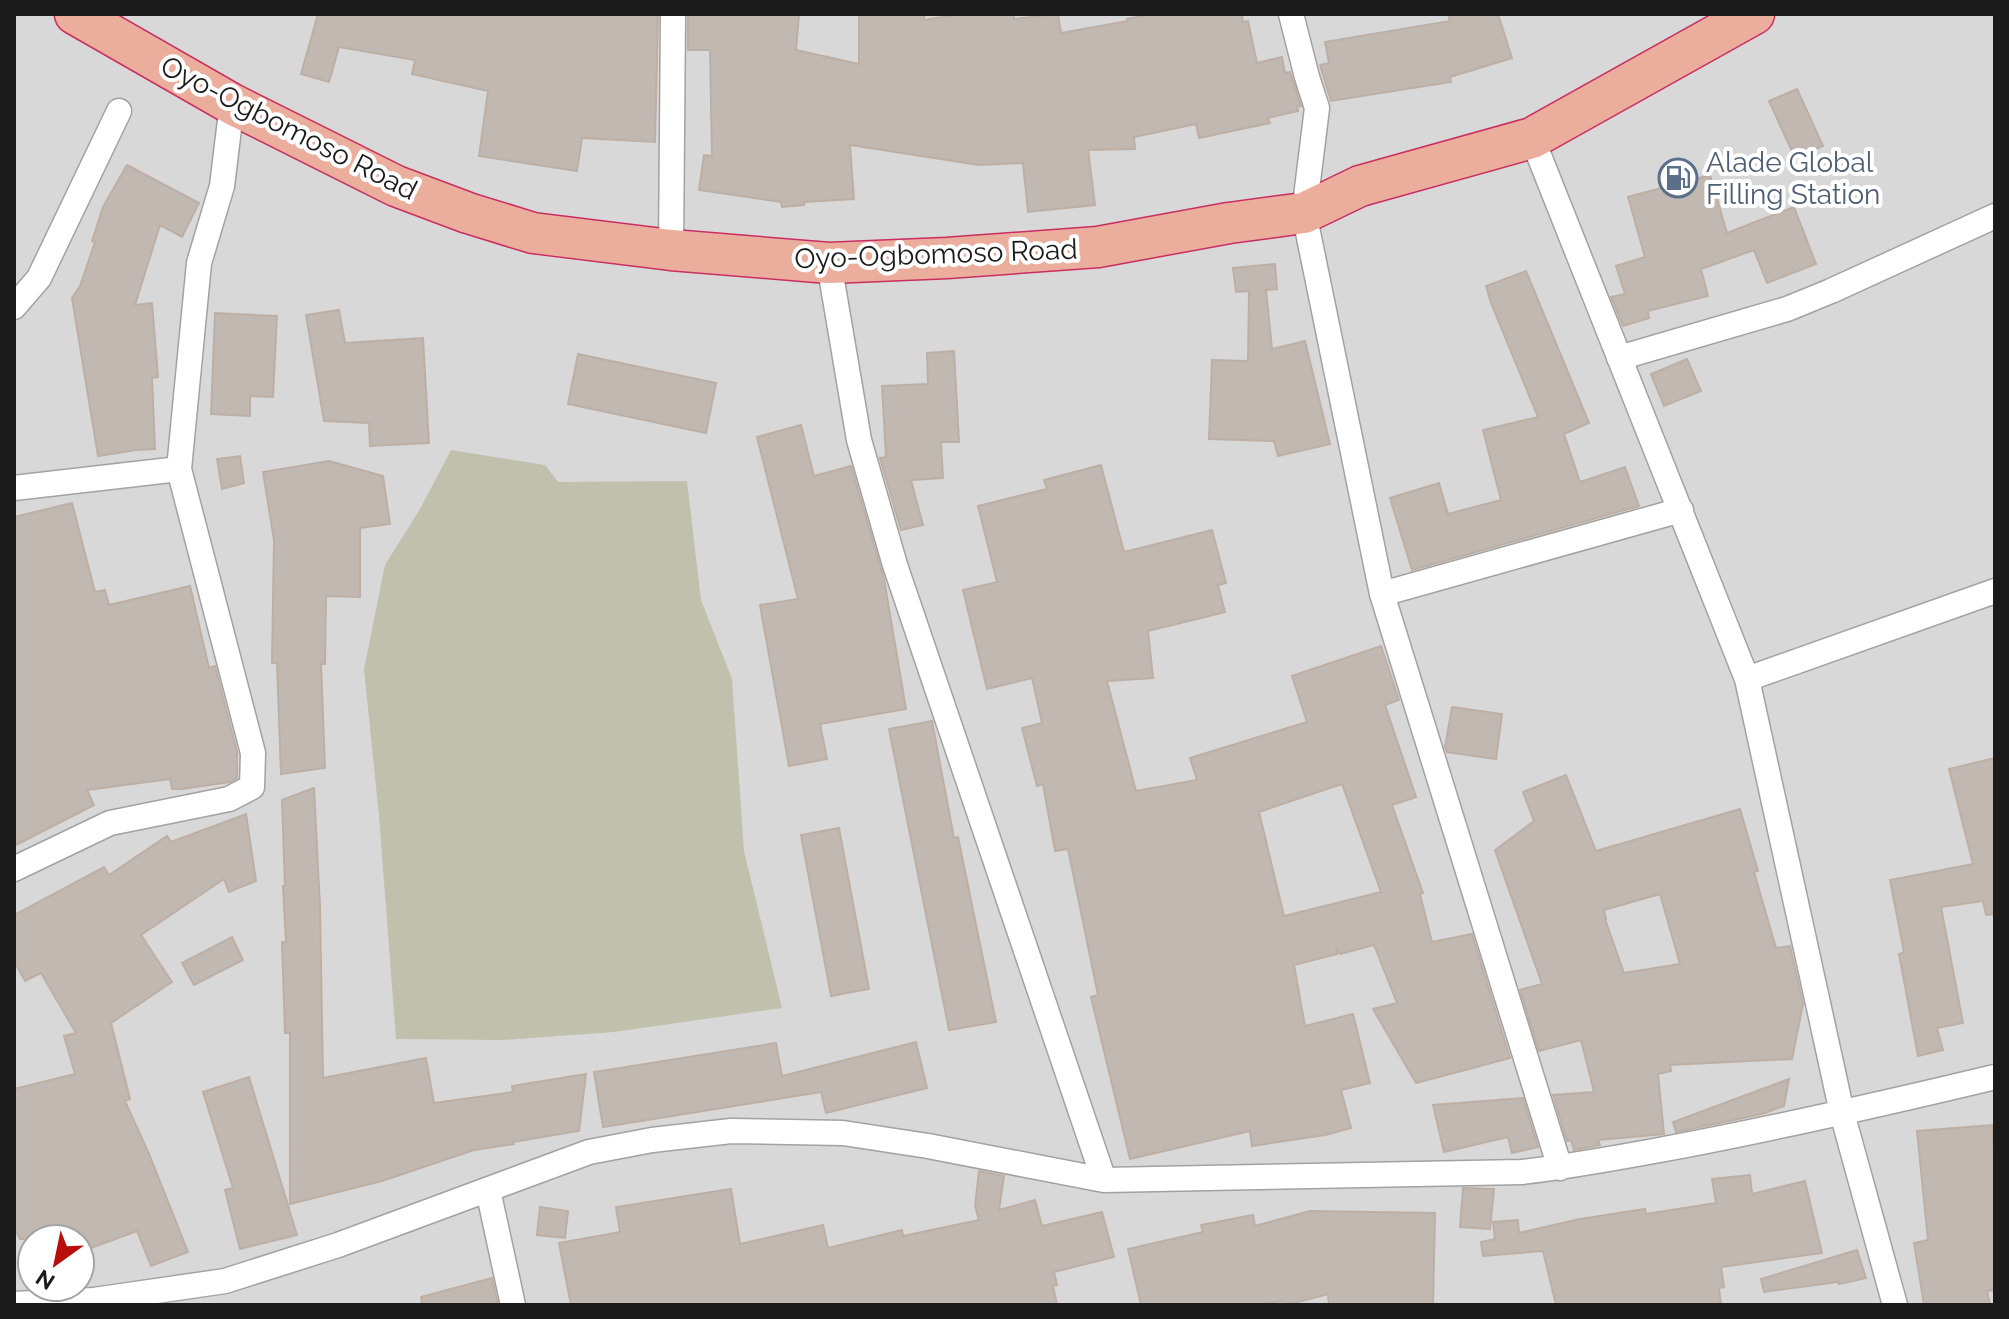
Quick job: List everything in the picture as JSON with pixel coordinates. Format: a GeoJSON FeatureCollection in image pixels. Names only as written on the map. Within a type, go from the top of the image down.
{"type":"FeatureCollection","features":[{"type":"Feature","properties":{"kind":"highway","name":"Oyo-Ogbomoso Road"},"geometry":{"type":"LineString","coordinates":[[75,14],[232,104],[396,186],[468,213],[533,233],[671,250],[829,263],[1098,247],[1304,213],[1360,186],[1532,138],[1754,14]]}},
{"type":"Feature","properties":{"kind":"street"},"geometry":{"type":"LineString","coordinates":[[671,250],[673,14]]}},
{"type":"Feature","properties":{"kind":"street"},"geometry":{"type":"LineString","coordinates":[[1291,14],[1317,108],[1304,213],[1382,594],[1560,1168]]}},
{"type":"Feature","properties":{"kind":"street"},"geometry":{"type":"LineString","coordinates":[[14,869],[110,823],[229,799],[252,787],[253,753],[179,469],[199,263],[222,186],[232,104]]}},
{"type":"Feature","properties":{"kind":"street"},"geometry":{"type":"LineString","coordinates":[[14,307],[39,278],[119,111]]}},
{"type":"Feature","properties":{"kind":"street"},"geometry":{"type":"LineString","coordinates":[[1532,138],[1747,679],[1842,1113],[1895,1305]]}},
{"type":"Feature","properties":{"kind":"street"},"geometry":{"type":"LineString","coordinates":[[1619,358],[1787,309],[1995,216]]}},
{"type":"Feature","properties":{"kind":"street"},"geometry":{"type":"LineString","coordinates":[[829,263],[859,440],[895,565],[1104,1180]]}},
{"type":"Feature","properties":{"kind":"street"},"geometry":{"type":"LineString","coordinates":[[14,488],[179,469]]}},
{"type":"Feature","properties":{"kind":"street"},"geometry":{"type":"LineString","coordinates":[[1382,594],[1681,510]]}},
{"type":"Feature","properties":{"kind":"street"},"geometry":{"type":"LineString","coordinates":[[1747,679],[1995,591]]}},
{"type":"Feature","properties":{"kind":"street"},"geometry":{"type":"LineString","coordinates":[[14,1304],[94,1300],[225,1281],[338,1245],[589,1152],[652,1140],[731,1131],[843,1133],[1104,1180],[1522,1172],[1704,1142],[1995,1077]]}},
{"type":"Feature","properties":{"kind":"street"},"geometry":{"type":"LineString","coordinates":[[488,1190],[513,1305]]}},
{"type":"Feature","properties":{"kind":"shaded area"},"geometry":{"type":"Polygon","coordinates":[[[14,14],[1995,14],[1995,1305],[14,1305],[14,14]]]}},
{"type":"Feature","properties":{"kind":"shaded area"},"geometry":{"type":"Polygon","coordinates":[[[451,450],[545,465],[558,482],[687,481],[701,600],[732,679],[744,851],[782,1008],[614,1032],[504,1040],[396,1039],[364,669],[385,565],[420,509],[451,450]]]}},
{"type":"Feature","properties":{"kind":"building"},"geometry":{"type":"Polygon","coordinates":[[[318,14],[658,14],[655,142],[582,138],[577,171],[479,156],[488,91],[412,74],[415,60],[339,47],[329,82],[301,74],[318,14]]]}},
{"type":"Feature","properties":{"kind":"building"},"geometry":{"type":"Polygon","coordinates":[[[688,14],[799,14],[796,50],[859,64],[859,14],[924,14],[924,20],[961,14],[1014,14],[1014,19],[1058,14],[1061,33],[1152,14],[1242,14],[1243,22],[1248,21],[1257,63],[1282,57],[1285,73],[1290,72],[1301,106],[1297,107],[1298,111],[1268,118],[1270,123],[1199,138],[1196,124],[1134,137],[1135,149],[1088,150],[1095,205],[1028,212],[1023,163],[979,165],[850,145],[854,199],[804,202],[804,205],[782,207],[781,202],[699,190],[704,155],[712,156],[710,50],[688,50],[688,14]]]}},
{"type":"Feature","properties":{"kind":"building"},"geometry":{"type":"Polygon","coordinates":[[[1448,14],[1498,14],[1512,58],[1450,77],[1451,82],[1331,101],[1320,65],[1329,63],[1325,42],[1450,21],[1448,14]]]}},
{"type":"Feature","properties":{"kind":"building"},"geometry":{"type":"Polygon","coordinates":[[[1797,89],[1823,146],[1795,158],[1769,101],[1797,89]]]}},
{"type":"Feature","properties":{"kind":"building"},"geometry":{"type":"Polygon","coordinates":[[[127,165],[199,203],[182,237],[160,225],[135,305],[152,303],[158,377],[152,378],[155,449],[98,456],[72,298],[80,286],[95,242],[92,241],[103,207],[127,165]]]}},
{"type":"Feature","properties":{"kind":"building"},"geometry":{"type":"Polygon","coordinates":[[[1710,175],[1727,233],[1794,207],[1816,264],[1767,283],[1754,250],[1701,269],[1708,296],[1648,311],[1649,318],[1623,326],[1611,297],[1625,294],[1616,266],[1645,257],[1628,197],[1710,175]]]}},
{"type":"Feature","properties":{"kind":"building"},"geometry":{"type":"Polygon","coordinates":[[[1275,264],[1277,289],[1266,290],[1272,349],[1305,341],[1330,444],[1278,456],[1274,441],[1209,439],[1212,360],[1248,361],[1249,291],[1236,292],[1233,268],[1275,264]]]}},
{"type":"Feature","properties":{"kind":"building"},"geometry":{"type":"Polygon","coordinates":[[[1526,271],[1589,423],[1564,434],[1580,482],[1625,467],[1639,506],[1412,570],[1390,498],[1439,483],[1448,514],[1501,500],[1483,430],[1538,417],[1486,286],[1526,271]]]}},
{"type":"Feature","properties":{"kind":"building"},"geometry":{"type":"Polygon","coordinates":[[[339,310],[345,343],[423,338],[429,443],[370,446],[369,423],[324,421],[306,315],[339,310]]]}},
{"type":"Feature","properties":{"kind":"building"},"geometry":{"type":"Polygon","coordinates":[[[215,313],[277,316],[273,397],[250,396],[250,416],[211,414],[215,313]]]}},
{"type":"Feature","properties":{"kind":"building"},"geometry":{"type":"Polygon","coordinates":[[[954,351],[959,442],[941,442],[943,478],[911,480],[923,525],[901,530],[880,458],[886,457],[882,386],[928,384],[927,353],[954,351]]]}},
{"type":"Feature","properties":{"kind":"building"},"geometry":{"type":"Polygon","coordinates":[[[578,354],[716,383],[706,433],[568,404],[578,354]]]}},
{"type":"Feature","properties":{"kind":"building"},"geometry":{"type":"Polygon","coordinates":[[[1687,359],[1701,391],[1664,406],[1651,374],[1687,359]]]}},
{"type":"Feature","properties":{"kind":"building"},"geometry":{"type":"Polygon","coordinates":[[[801,425],[814,476],[851,466],[884,579],[906,709],[820,724],[827,759],[789,766],[760,605],[798,599],[757,437],[801,425]]]}},
{"type":"Feature","properties":{"kind":"building"},"geometry":{"type":"Polygon","coordinates":[[[240,456],[244,483],[222,489],[217,459],[240,456]]]}},
{"type":"Feature","properties":{"kind":"building"},"geometry":{"type":"Polygon","coordinates":[[[329,461],[383,476],[390,524],[360,528],[360,597],[326,596],[325,664],[321,664],[325,768],[281,774],[277,663],[272,663],[274,540],[263,472],[329,461]]]}},
{"type":"Feature","properties":{"kind":"building"},"geometry":{"type":"Polygon","coordinates":[[[1101,465],[1124,552],[1212,530],[1226,583],[1218,585],[1225,612],[1148,631],[1153,678],[1107,681],[1136,791],[1197,780],[1190,758],[1307,722],[1292,676],[1381,646],[1399,700],[1385,705],[1416,797],[1392,805],[1423,893],[1420,894],[1432,942],[1472,934],[1510,1058],[1416,1083],[1373,1009],[1397,1003],[1374,945],[1340,954],[1336,947],[1337,954],[1294,965],[1305,1026],[1353,1014],[1370,1083],[1341,1090],[1351,1128],[1252,1146],[1250,1131],[1130,1159],[1091,997],[1098,995],[1068,849],[1055,851],[1043,784],[1037,786],[1022,728],[1042,723],[1032,678],[987,689],[963,590],[997,582],[978,506],[1047,489],[1044,480],[1101,465]],[[1342,784],[1259,812],[1284,916],[1381,892],[1342,784]]]}},
{"type":"Feature","properties":{"kind":"building"},"geometry":{"type":"Polygon","coordinates":[[[72,503],[95,592],[105,590],[109,605],[190,586],[209,668],[215,666],[237,752],[237,778],[230,782],[182,789],[172,789],[170,779],[87,790],[94,805],[14,846],[14,517],[72,503]]]}},
{"type":"Feature","properties":{"kind":"building"},"geometry":{"type":"Polygon","coordinates":[[[1452,707],[1502,714],[1496,759],[1447,752],[1445,747],[1452,707]]]}},
{"type":"Feature","properties":{"kind":"building"},"geometry":{"type":"Polygon","coordinates":[[[932,721],[954,838],[958,837],[996,1022],[949,1030],[889,729],[932,721]]]}},
{"type":"Feature","properties":{"kind":"building"},"geometry":{"type":"Polygon","coordinates":[[[1995,758],[1995,914],[1986,915],[1983,901],[1941,907],[1963,1023],[1937,1028],[1943,1050],[1918,1056],[1899,954],[1904,952],[1890,880],[1973,864],[1949,769],[1995,758]]]}},
{"type":"Feature","properties":{"kind":"building"},"geometry":{"type":"Polygon","coordinates":[[[1566,775],[1596,851],[1740,809],[1776,948],[1790,946],[1803,1004],[1792,1059],[1670,1065],[1671,1071],[1658,1074],[1664,1134],[1598,1140],[1600,1145],[1574,1150],[1571,1140],[1567,1141],[1553,1095],[1594,1092],[1581,1040],[1539,1051],[1520,990],[1542,984],[1495,850],[1534,821],[1523,792],[1566,775]],[[1660,894],[1604,910],[1624,973],[1680,964],[1660,894]]]}},
{"type":"Feature","properties":{"kind":"building"},"geometry":{"type":"Polygon","coordinates":[[[314,788],[323,1078],[426,1058],[434,1103],[513,1092],[512,1086],[586,1074],[579,1131],[474,1150],[382,1181],[290,1204],[290,1033],[285,1033],[282,800],[314,788]]]}},
{"type":"Feature","properties":{"kind":"building"},"geometry":{"type":"Polygon","coordinates":[[[246,814],[256,881],[229,892],[224,879],[141,935],[172,982],[111,1023],[130,1099],[125,1101],[188,1252],[151,1266],[137,1231],[96,1246],[96,1223],[16,1223],[16,1231],[14,1227],[14,1089],[75,1074],[64,1036],[76,1033],[41,973],[25,981],[14,961],[14,915],[104,867],[109,875],[167,836],[171,842],[246,814]]]}},
{"type":"Feature","properties":{"kind":"building"},"geometry":{"type":"Polygon","coordinates":[[[839,828],[869,989],[831,996],[801,835],[839,828]]]}},
{"type":"Feature","properties":{"kind":"building"},"geometry":{"type":"Polygon","coordinates":[[[232,937],[243,960],[194,985],[182,963],[232,937]]]}},
{"type":"Feature","properties":{"kind":"building"},"geometry":{"type":"Polygon","coordinates":[[[916,1042],[927,1088],[826,1113],[821,1092],[603,1127],[594,1072],[776,1043],[782,1076],[916,1042]]]}},
{"type":"Feature","properties":{"kind":"building"},"geometry":{"type":"Polygon","coordinates":[[[249,1077],[297,1235],[240,1249],[225,1190],[233,1188],[203,1092],[249,1077]]]}},
{"type":"Feature","properties":{"kind":"building"},"geometry":{"type":"Polygon","coordinates":[[[1789,1079],[1784,1106],[1762,1114],[1676,1132],[1673,1122],[1789,1079]]]}},
{"type":"Feature","properties":{"kind":"building"},"geometry":{"type":"Polygon","coordinates":[[[1523,1098],[1538,1147],[1512,1153],[1508,1137],[1444,1152],[1433,1105],[1523,1098]]]}},
{"type":"Feature","properties":{"kind":"building"},"geometry":{"type":"Polygon","coordinates":[[[1992,1125],[1995,1156],[1995,1290],[1987,1291],[1990,1305],[1924,1305],[1914,1243],[1928,1240],[1917,1131],[1992,1125]]]}},
{"type":"Feature","properties":{"kind":"building"},"geometry":{"type":"Polygon","coordinates":[[[979,1171],[1004,1176],[999,1210],[1035,1200],[1042,1226],[1102,1212],[1114,1257],[1054,1272],[1057,1305],[571,1305],[559,1243],[620,1232],[616,1207],[731,1189],[740,1244],[823,1225],[828,1248],[902,1230],[903,1236],[979,1220],[975,1206],[979,1171]]]}},
{"type":"Feature","properties":{"kind":"building"},"geometry":{"type":"Polygon","coordinates":[[[1750,1175],[1752,1194],[1805,1181],[1822,1253],[1721,1267],[1724,1287],[1719,1288],[1721,1305],[1556,1305],[1543,1251],[1483,1256],[1481,1242],[1495,1239],[1493,1222],[1518,1220],[1519,1233],[1645,1209],[1646,1214],[1716,1203],[1712,1179],[1750,1175]]]}},
{"type":"Feature","properties":{"kind":"building"},"geometry":{"type":"Polygon","coordinates":[[[1463,1188],[1494,1189],[1490,1229],[1460,1227],[1463,1188]]]}},
{"type":"Feature","properties":{"kind":"building"},"geometry":{"type":"Polygon","coordinates":[[[540,1207],[568,1211],[565,1238],[537,1235],[540,1207]]]}},
{"type":"Feature","properties":{"kind":"building"},"geometry":{"type":"Polygon","coordinates":[[[1310,1211],[1435,1213],[1433,1305],[1329,1305],[1328,1294],[1287,1305],[1283,1305],[1282,1301],[1258,1305],[1141,1305],[1128,1249],[1203,1232],[1201,1225],[1253,1215],[1255,1226],[1310,1211]]]}},
{"type":"Feature","properties":{"kind":"building"},"geometry":{"type":"Polygon","coordinates":[[[1857,1250],[1866,1278],[1764,1292],[1761,1279],[1857,1250]]]}},
{"type":"Feature","properties":{"kind":"building"},"geometry":{"type":"Polygon","coordinates":[[[492,1278],[498,1305],[422,1305],[421,1297],[492,1278]]]}},
{"type":"Feature","properties":{"kind":"place","name":"Alade Global Filling Station"},"geometry":{"type":"Point","coordinates":[1678,178]}}]}
